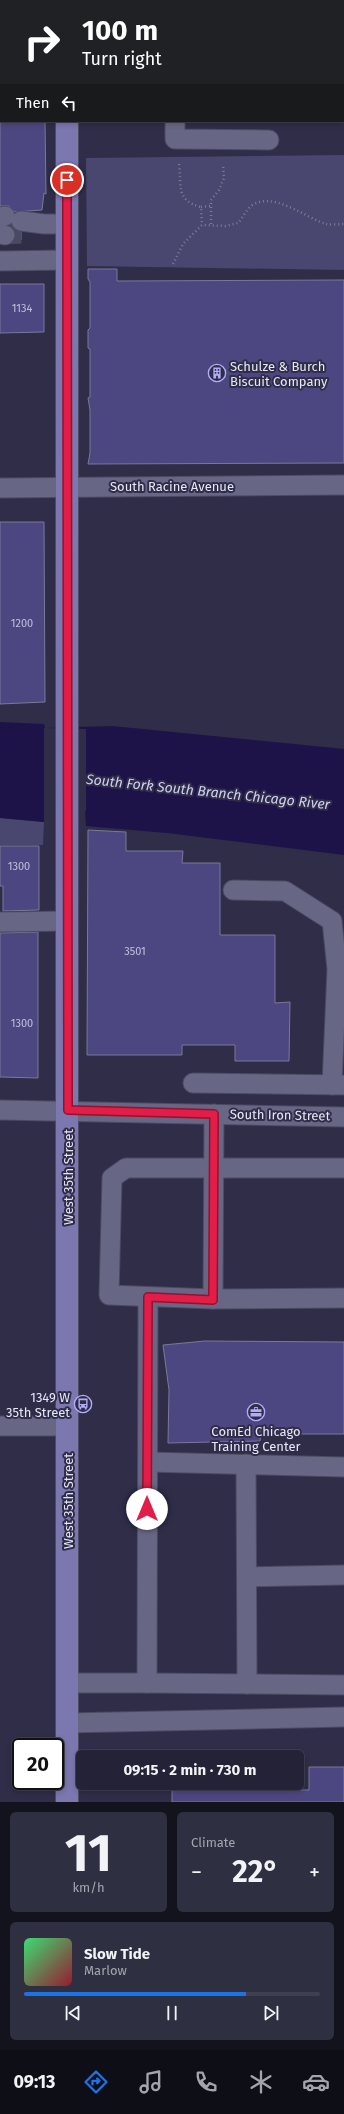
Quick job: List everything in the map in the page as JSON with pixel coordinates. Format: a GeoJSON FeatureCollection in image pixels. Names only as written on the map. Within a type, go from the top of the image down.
{"type":"FeatureCollection","features":[{"type":"Feature","properties":{"kind":"main road","name":"West 35th Street"},"geometry":{"type":"LineString","coordinates":[[67,122],[67,1802]]}},
{"type":"Feature","properties":{"kind":"street"},"geometry":{"type":"LineString","coordinates":[[175,122],[175,139],[269,140]]}},
{"type":"Feature","properties":{"kind":"street"},"geometry":{"type":"LineString","coordinates":[[9,226],[28,234],[44,224],[67,224]]}},
{"type":"Feature","properties":{"kind":"street"},"geometry":{"type":"LineString","coordinates":[[0,261],[67,260]]}},
{"type":"Feature","properties":{"kind":"street","name":"South Racine Avenue"},"geometry":{"type":"LineString","coordinates":[[0,488],[344,485]]}},
{"type":"Feature","properties":{"kind":"street"},"geometry":{"type":"LineString","coordinates":[[193,1083],[338,1085],[338,921],[284,891],[233,890]]}},
{"type":"Feature","properties":{"kind":"street"},"geometry":{"type":"LineString","coordinates":[[0,922],[68,921]]}},
{"type":"Feature","properties":{"kind":"street","name":"South Iron Street"},"geometry":{"type":"LineString","coordinates":[[0,1110],[68,1110],[344,1117]]}},
{"type":"Feature","properties":{"kind":"street"},"geometry":{"type":"LineString","coordinates":[[213,1300],[214,1114]]}},
{"type":"Feature","properties":{"kind":"street"},"geometry":{"type":"LineString","coordinates":[[344,1168],[126,1168],[112,1178],[110,1295],[213,1300],[344,1298]]}},
{"type":"Feature","properties":{"kind":"street"},"geometry":{"type":"LineString","coordinates":[[147,1684],[148,1297]]}},
{"type":"Feature","properties":{"kind":"street"},"geometry":{"type":"LineString","coordinates":[[0,1426],[68,1426]]}},
{"type":"Feature","properties":{"kind":"street"},"geometry":{"type":"LineString","coordinates":[[148,1462],[344,1467]]}},
{"type":"Feature","properties":{"kind":"street"},"geometry":{"type":"LineString","coordinates":[[246,1464],[247,1684]]}},
{"type":"Feature","properties":{"kind":"street"},"geometry":{"type":"LineString","coordinates":[[247,1577],[344,1575]]}},
{"type":"Feature","properties":{"kind":"street"},"geometry":{"type":"LineString","coordinates":[[67,1683],[344,1685]]}},
{"type":"Feature","properties":{"kind":"street"},"geometry":{"type":"LineString","coordinates":[[67,1722],[344,1716]]}},
{"type":"Feature","properties":{"kind":"path"},"geometry":{"type":"LineString","coordinates":[[179,164],[181,191],[183,195],[192,204],[201,207],[210,206]]}},
{"type":"Feature","properties":{"kind":"path"},"geometry":{"type":"LineString","coordinates":[[211,224],[211,200],[219,190],[224,178],[223,164]]}},
{"type":"Feature","properties":{"kind":"path"},"geometry":{"type":"LineString","coordinates":[[173,264],[183,244],[202,225],[211,224],[225,226],[238,223],[251,206],[261,202],[276,203],[298,210],[326,224],[344,224]]}},
{"type":"Feature","properties":{"kind":"path"},"geometry":{"type":"LineString","coordinates":[[201,207],[202,225]]}},
{"type":"Feature","properties":{"kind":"shaded area"},"geometry":{"type":"Polygon","coordinates":[[[344,155],[344,270],[87,266],[86,158],[344,155]]]}},
{"type":"Feature","properties":{"kind":"shaded area"},"geometry":{"type":"Polygon","coordinates":[[[0,818],[44,822],[43,845],[0,845],[0,818]]]}},
{"type":"Feature","properties":{"kind":"water","name":"South Fork South Branch Chicago River"},"geometry":{"type":"Polygon","coordinates":[[[0,722],[44,724],[45,728],[112,726],[344,749],[344,855],[167,833],[86,826],[85,811],[44,811],[44,822],[0,818],[0,722]]]}},
{"type":"Feature","properties":{"kind":"pier"},"geometry":{"type":"Polygon","coordinates":[[[44,728],[86,729],[86,811],[44,811],[44,728]]]}},
{"type":"Feature","properties":{"kind":"building"},"geometry":{"type":"Polygon","coordinates":[[[0,122],[45,122],[46,194],[44,193],[42,210],[15,212],[9,206],[0,206],[0,122]]]}},
{"type":"Feature","properties":{"kind":"building"},"geometry":{"type":"Polygon","coordinates":[[[14,230],[21,232],[21,240],[15,240],[14,230]]]}},
{"type":"Feature","properties":{"kind":"building","name":"Schulze & Burch Biscuit Company"},"geometry":{"type":"Polygon","coordinates":[[[88,269],[117,269],[117,281],[344,280],[344,463],[88,464],[90,453],[90,410],[88,398],[90,397],[90,349],[88,348],[88,330],[90,328],[90,282],[88,279],[88,269]]]}},
{"type":"Feature","properties":{"kind":"building"},"geometry":{"type":"Polygon","coordinates":[[[0,284],[44,284],[44,332],[0,333],[0,284]]]}},
{"type":"Feature","properties":{"kind":"building"},"geometry":{"type":"Polygon","coordinates":[[[0,522],[44,522],[45,702],[0,704],[0,522]]]}},
{"type":"Feature","properties":{"kind":"building"},"geometry":{"type":"Polygon","coordinates":[[[88,830],[126,832],[126,851],[183,851],[182,863],[220,863],[220,935],[275,935],[275,1003],[290,1002],[289,1061],[235,1061],[235,1045],[182,1045],[182,1055],[87,1055],[88,830]]]}},
{"type":"Feature","properties":{"kind":"building"},"geometry":{"type":"Polygon","coordinates":[[[0,846],[39,846],[39,910],[3,911],[3,886],[0,886],[0,846]]]}},
{"type":"Feature","properties":{"kind":"building"},"geometry":{"type":"Polygon","coordinates":[[[38,932],[38,1078],[0,1077],[0,933],[38,932]]]}},
{"type":"Feature","properties":{"kind":"building","name":"ComEd Chicago Training Center"},"geometry":{"type":"Polygon","coordinates":[[[205,1341],[344,1342],[344,1434],[261,1434],[260,1441],[168,1443],[169,1390],[163,1345],[205,1341]]]}},
{"type":"Feature","properties":{"kind":"building"},"geometry":{"type":"Polygon","coordinates":[[[309,1767],[344,1767],[344,1802],[172,1802],[172,1790],[309,1790],[309,1767]]]}},
{"type":"Feature","properties":{"kind":"tunnel"},"geometry":{"type":"LineString","coordinates":[[5,235],[21,234]]}},
{"type":"Feature","properties":{"kind":"place","name":"Schulze & Burch Biscuit Company"},"geometry":{"type":"Point","coordinates":[217,373]}},
{"type":"Feature","properties":{"kind":"place","name":"1349 W 35th Street"},"geometry":{"type":"Point","coordinates":[83,1404]}},
{"type":"Feature","properties":{"kind":"place","name":"ComEd Chicago Training Center"},"geometry":{"type":"Point","coordinates":[256,1412]}},
{"type":"Feature","properties":{"kind":"route"},"geometry":{"type":"LineString","coordinates":[[67,180],[66,811],[68,921],[68,1110],[214,1114],[213,1300],[148,1297],[147,1509]]}}]}
